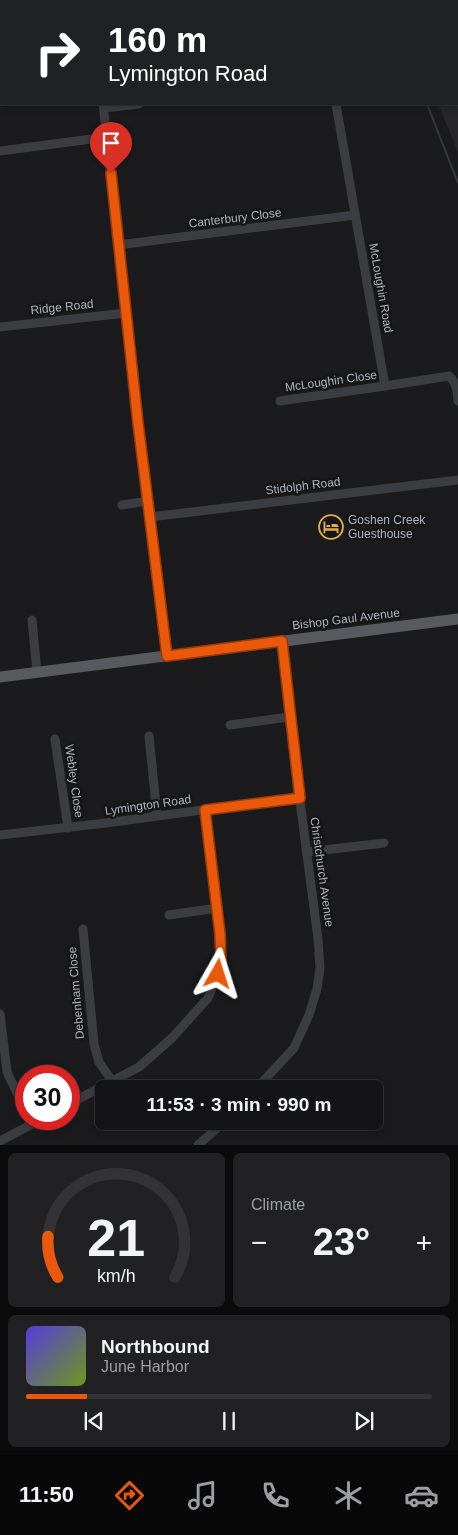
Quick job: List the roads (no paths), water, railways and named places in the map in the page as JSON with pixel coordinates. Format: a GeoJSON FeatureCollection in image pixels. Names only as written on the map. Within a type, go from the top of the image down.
{"type":"FeatureCollection","features":[{"type":"Feature","properties":{"kind":"main road","name":"Bishop Gaul Avenue"},"geometry":{"type":"LineString","coordinates":[[0,677],[458,619]]}},
{"type":"Feature","properties":{"kind":"street"},"geometry":{"type":"LineString","coordinates":[[122,105],[104,106],[118,245],[167,656]]}},
{"type":"Feature","properties":{"kind":"street","name":"McLoughin Road"},"geometry":{"type":"LineString","coordinates":[[336,105],[385,386]]}},
{"type":"Feature","properties":{"kind":"street"},"geometry":{"type":"LineString","coordinates":[[0,151],[107,137]]}},
{"type":"Feature","properties":{"kind":"street","name":"Canterbury Close"},"geometry":{"type":"LineString","coordinates":[[118,245],[355,215]]}},
{"type":"Feature","properties":{"kind":"street","name":"Ridge Road"},"geometry":{"type":"LineString","coordinates":[[0,327],[126,313]]}},
{"type":"Feature","properties":{"kind":"street"},"geometry":{"type":"LineString","coordinates":[[385,386],[449,376],[456,386],[458,401]]}},
{"type":"Feature","properties":{"kind":"street","name":"McLoughin Close"},"geometry":{"type":"LineString","coordinates":[[280,401],[385,386]]}},
{"type":"Feature","properties":{"kind":"street","name":"Stidolph Road"},"geometry":{"type":"LineString","coordinates":[[150,517],[458,480]]}},
{"type":"Feature","properties":{"kind":"street"},"geometry":{"type":"LineString","coordinates":[[122,505],[148,501]]}},
{"type":"Feature","properties":{"kind":"street"},"geometry":{"type":"LineString","coordinates":[[32,620],[37,672]]}},
{"type":"Feature","properties":{"kind":"street","name":"Christchurch Avenue"},"geometry":{"type":"LineString","coordinates":[[264,1080],[294,1048],[309,1015],[317,989],[320,954],[289,716],[282,641]]}},
{"type":"Feature","properties":{"kind":"street"},"geometry":{"type":"LineString","coordinates":[[230,725],[289,716]]}},
{"type":"Feature","properties":{"kind":"street"},"geometry":{"type":"LineString","coordinates":[[148,736],[157,815]]}},
{"type":"Feature","properties":{"kind":"street","name":"Webley Close"},"geometry":{"type":"LineString","coordinates":[[55,739],[68,828]]}},
{"type":"Feature","properties":{"kind":"street","name":"Lymington Road"},"geometry":{"type":"LineString","coordinates":[[0,834],[68,828],[300,798]]}},
{"type":"Feature","properties":{"kind":"street"},"geometry":{"type":"LineString","coordinates":[[114,1080],[139,1067],[172,1038],[208,998],[214,984],[221,961],[218,908],[205,810]]}},
{"type":"Feature","properties":{"kind":"street"},"geometry":{"type":"LineString","coordinates":[[307,852],[384,843]]}},
{"type":"Feature","properties":{"kind":"street"},"geometry":{"type":"LineString","coordinates":[[169,915],[218,908]]}},
{"type":"Feature","properties":{"kind":"street","name":"Debenham Close"},"geometry":{"type":"LineString","coordinates":[[83,929],[94,1044],[100,1062],[111,1080]]}},
{"type":"Feature","properties":{"kind":"street"},"geometry":{"type":"LineString","coordinates":[[0,1014],[7,1072],[15,1090]]}},
{"type":"Feature","properties":{"kind":"street"},"geometry":{"type":"LineString","coordinates":[[80,1098],[95,1090]]}},
{"type":"Feature","properties":{"kind":"street"},"geometry":{"type":"LineString","coordinates":[[0,1141],[19,1130]]}},
{"type":"Feature","properties":{"kind":"street"},"geometry":{"type":"LineString","coordinates":[[198,1145],[215,1130]]}},
{"type":"Feature","properties":{"kind":"waterway"},"geometry":{"type":"LineString","coordinates":[[427,105],[458,183]]}},
{"type":"Feature","properties":{"kind":"place","name":"Goshen Creek Guesthouse"},"geometry":{"type":"Point","coordinates":[331,527]}}]}
